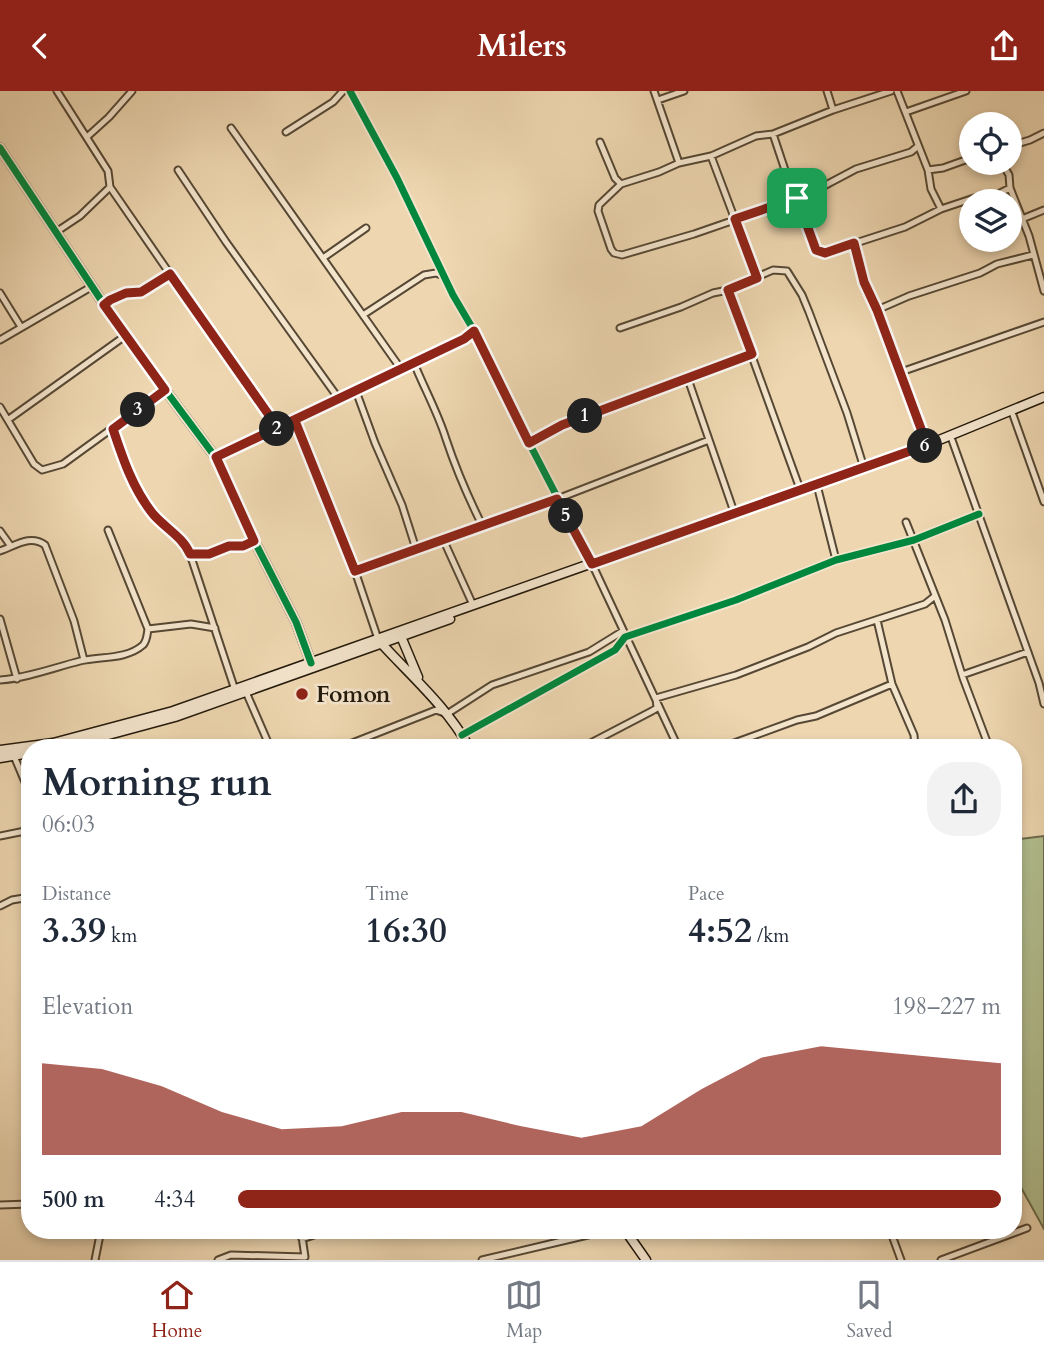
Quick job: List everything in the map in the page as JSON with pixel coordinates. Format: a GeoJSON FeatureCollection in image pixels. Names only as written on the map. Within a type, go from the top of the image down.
{"type":"FeatureCollection","features":[{"type":"Feature","properties":{"kind":"main road"},"geometry":{"type":"LineString","coordinates":[[0,148],[125,336],[216,457],[254,541],[296,622],[311,663]]}},
{"type":"Feature","properties":{"kind":"main road"},"geometry":{"type":"LineString","coordinates":[[400,635],[473,605],[593,566],[734,512],[927,445],[1044,399]]}},
{"type":"Feature","properties":{"kind":"main road"},"geometry":{"type":"LineString","coordinates":[[97,739],[246,692],[593,566],[818,489],[952,440],[1044,399]]}},
{"type":"Feature","properties":{"kind":"main road"},"geometry":{"type":"LineString","coordinates":[[400,635],[419,680]]}},
{"type":"Feature","properties":{"kind":"main road"},"geometry":{"type":"LineString","coordinates":[[70,739],[125,726],[380,642]]}},
{"type":"Feature","properties":{"kind":"main road"},"geometry":{"type":"LineString","coordinates":[[380,642],[419,680],[464,739]]}},
{"type":"Feature","properties":{"kind":"main road"},"geometry":{"type":"LineString","coordinates":[[0,750],[21,747]]}},
{"type":"Feature","properties":{"kind":"main road"},"geometry":{"type":"LineString","coordinates":[[0,758],[21,755]]}},
{"type":"Feature","properties":{"kind":"main road"},"geometry":{"type":"LineString","coordinates":[[631,1239],[646,1260]]}},
{"type":"Feature","properties":{"kind":"street"},"geometry":{"type":"LineString","coordinates":[[87,137],[132,91]]}},
{"type":"Feature","properties":{"kind":"street"},"geometry":{"type":"LineString","coordinates":[[286,132],[333,102],[343,91]]}},
{"type":"Feature","properties":{"kind":"street"},"geometry":{"type":"LineString","coordinates":[[350,91],[397,178],[444,276],[593,566],[674,739]]}},
{"type":"Feature","properties":{"kind":"street"},"geometry":{"type":"LineString","coordinates":[[654,91],[679,163]]}},
{"type":"Feature","properties":{"kind":"street"},"geometry":{"type":"LineString","coordinates":[[658,100],[684,91]]}},
{"type":"Feature","properties":{"kind":"street"},"geometry":{"type":"LineString","coordinates":[[827,91],[833,110]]}},
{"type":"Feature","properties":{"kind":"street"},"geometry":{"type":"LineString","coordinates":[[891,91],[773,134],[756,136],[711,156],[679,163],[639,180],[621,184],[599,205],[598,211],[611,249],[617,254],[695,233],[816,191],[856,169],[911,152],[917,147]]}},
{"type":"Feature","properties":{"kind":"street"},"geometry":{"type":"LineString","coordinates":[[897,91],[928,170],[931,189],[941,209]]}},
{"type":"Feature","properties":{"kind":"street"},"geometry":{"type":"LineString","coordinates":[[906,112],[966,91]]}},
{"type":"Feature","properties":{"kind":"street"},"geometry":{"type":"LineString","coordinates":[[58,92],[108,171],[110,187],[278,428]]}},
{"type":"Feature","properties":{"kind":"street"},"geometry":{"type":"LineString","coordinates":[[231,128],[401,369]]}},
{"type":"Feature","properties":{"kind":"street"},"geometry":{"type":"LineString","coordinates":[[1022,142],[1044,133]]}},
{"type":"Feature","properties":{"kind":"street"},"geometry":{"type":"LineString","coordinates":[[773,134],[816,250],[825,253],[905,227],[941,209],[974,198],[994,196],[1010,188],[1009,175]]}},
{"type":"Feature","properties":{"kind":"street"},"geometry":{"type":"LineString","coordinates":[[600,142],[615,178],[621,184]]}},
{"type":"Feature","properties":{"kind":"street"},"geometry":{"type":"LineString","coordinates":[[711,156],[757,278]]}},
{"type":"Feature","properties":{"kind":"street"},"geometry":{"type":"LineString","coordinates":[[928,170],[959,162]]}},
{"type":"Feature","properties":{"kind":"street"},"geometry":{"type":"LineString","coordinates":[[178,170],[340,399]]}},
{"type":"Feature","properties":{"kind":"street"},"geometry":{"type":"LineString","coordinates":[[56,232],[80,216],[110,187]]}},
{"type":"Feature","properties":{"kind":"street"},"geometry":{"type":"LineString","coordinates":[[1044,209],[1022,219],[1044,291]]}},
{"type":"Feature","properties":{"kind":"street"},"geometry":{"type":"LineString","coordinates":[[323,258],[366,228]]}},
{"type":"Feature","properties":{"kind":"street"},"geometry":{"type":"LineString","coordinates":[[854,243],[864,282],[927,445]]}},
{"type":"Feature","properties":{"kind":"street"},"geometry":{"type":"LineString","coordinates":[[877,310],[998,264],[1033,255]]}},
{"type":"Feature","properties":{"kind":"street"},"geometry":{"type":"LineString","coordinates":[[620,328],[781,269],[787,271],[796,283],[847,413],[863,468]]}},
{"type":"Feature","properties":{"kind":"street"},"geometry":{"type":"LineString","coordinates":[[363,315],[424,275],[436,273],[444,276]]}},
{"type":"Feature","properties":{"kind":"street"},"geometry":{"type":"LineString","coordinates":[[104,305],[126,293],[141,292],[170,274]]}},
{"type":"Feature","properties":{"kind":"street"},"geometry":{"type":"LineString","coordinates":[[0,340],[91,286]]}},
{"type":"Feature","properties":{"kind":"street"},"geometry":{"type":"LineString","coordinates":[[728,290],[800,489]]}},
{"type":"Feature","properties":{"kind":"street"},"geometry":{"type":"LineString","coordinates":[[0,293],[21,327]]}},
{"type":"Feature","properties":{"kind":"street"},"geometry":{"type":"LineString","coordinates":[[901,372],[1044,322]]}},
{"type":"Feature","properties":{"kind":"street"},"geometry":{"type":"LineString","coordinates":[[216,457],[464,339],[474,331]]}},
{"type":"Feature","properties":{"kind":"street"},"geometry":{"type":"LineString","coordinates":[[9,419],[125,336]]}},
{"type":"Feature","properties":{"kind":"street"},"geometry":{"type":"LineString","coordinates":[[529,443],[562,425],[752,354]]}},
{"type":"Feature","properties":{"kind":"street"},"geometry":{"type":"LineString","coordinates":[[414,363],[447,439],[450,455],[466,495],[482,525]]}},
{"type":"Feature","properties":{"kind":"street"},"geometry":{"type":"LineString","coordinates":[[688,379],[734,512]]}},
{"type":"Feature","properties":{"kind":"street"},"geometry":{"type":"LineString","coordinates":[[0,407],[34,464],[42,470],[63,464],[165,390]]}},
{"type":"Feature","properties":{"kind":"street"},"geometry":{"type":"LineString","coordinates":[[356,391],[402,505],[416,548]]}},
{"type":"Feature","properties":{"kind":"street"},"geometry":{"type":"LineString","coordinates":[[1013,415],[1044,502]]}},
{"type":"Feature","properties":{"kind":"street"},"geometry":{"type":"LineString","coordinates":[[295,421],[355,571],[380,642]]}},
{"type":"Feature","properties":{"kind":"street"},"geometry":{"type":"LineString","coordinates":[[113,429],[128,473],[144,502],[155,517],[183,542],[190,554],[235,690]]}},
{"type":"Feature","properties":{"kind":"street"},"geometry":{"type":"LineString","coordinates":[[355,571],[557,499],[709,440]]}},
{"type":"Feature","properties":{"kind":"street"},"geometry":{"type":"LineString","coordinates":[[952,440],[1044,704]]}},
{"type":"Feature","properties":{"kind":"street"},"geometry":{"type":"LineString","coordinates":[[818,489],[836,560]]}},
{"type":"Feature","properties":{"kind":"street"},"geometry":{"type":"LineString","coordinates":[[362,739],[436,710],[447,714],[492,685],[582,655],[624,634],[736,600],[836,560],[914,540],[979,514]]}},
{"type":"Feature","properties":{"kind":"street"},"geometry":{"type":"LineString","coordinates":[[906,522],[946,619],[962,675],[986,739]]}},
{"type":"Feature","properties":{"kind":"street"},"geometry":{"type":"LineString","coordinates":[[0,680],[17,679],[84,660],[113,657],[141,646],[146,640],[148,629],[108,530]]}},
{"type":"Feature","properties":{"kind":"street"},"geometry":{"type":"LineString","coordinates":[[0,531],[10,545]]}},
{"type":"Feature","properties":{"kind":"street"},"geometry":{"type":"LineString","coordinates":[[443,539],[473,605]]}},
{"type":"Feature","properties":{"kind":"street"},"geometry":{"type":"LineString","coordinates":[[0,551],[26,540],[45,545],[74,621],[84,660]]}},
{"type":"Feature","properties":{"kind":"street"},"geometry":{"type":"LineString","coordinates":[[190,554],[209,554],[229,546],[243,546],[254,541]]}},
{"type":"Feature","properties":{"kind":"street"},"geometry":{"type":"LineString","coordinates":[[656,698],[760,666],[836,633],[925,604],[935,596]]}},
{"type":"Feature","properties":{"kind":"street"},"geometry":{"type":"LineString","coordinates":[[0,619],[17,679]]}},
{"type":"Feature","properties":{"kind":"street"},"geometry":{"type":"LineString","coordinates":[[877,620],[892,684],[914,739]]}},
{"type":"Feature","properties":{"kind":"street"},"geometry":{"type":"LineString","coordinates":[[148,629],[191,624],[215,628]]}},
{"type":"Feature","properties":{"kind":"street"},"geometry":{"type":"LineString","coordinates":[[462,735],[615,650],[624,634]]}},
{"type":"Feature","properties":{"kind":"street"},"geometry":{"type":"LineString","coordinates":[[962,675],[1028,652]]}},
{"type":"Feature","properties":{"kind":"street"},"geometry":{"type":"LineString","coordinates":[[745,739],[816,716],[892,684]]}},
{"type":"Feature","properties":{"kind":"street"},"geometry":{"type":"LineString","coordinates":[[246,692],[267,739]]}},
{"type":"Feature","properties":{"kind":"street"},"geometry":{"type":"LineString","coordinates":[[599,739],[653,711],[657,708],[656,698]]}},
{"type":"Feature","properties":{"kind":"street"},"geometry":{"type":"LineString","coordinates":[[14,756],[21,773]]}},
{"type":"Feature","properties":{"kind":"street"},"geometry":{"type":"LineString","coordinates":[[0,836],[21,832]]}},
{"type":"Feature","properties":{"kind":"street"},"geometry":{"type":"LineString","coordinates":[[0,906],[21,898]]}},
{"type":"Feature","properties":{"kind":"street"},"geometry":{"type":"LineString","coordinates":[[0,1207],[21,1205]]}},
{"type":"Feature","properties":{"kind":"street"},"geometry":{"type":"LineString","coordinates":[[1022,1230],[1027,1228]]}},
{"type":"Feature","properties":{"kind":"street"},"geometry":{"type":"LineString","coordinates":[[95,1260],[99,1239]]}},
{"type":"Feature","properties":{"kind":"street"},"geometry":{"type":"LineString","coordinates":[[218,1260],[230,1255],[305,1258],[302,1239]]}},
{"type":"Feature","properties":{"kind":"street"},"geometry":{"type":"LineString","coordinates":[[482,1260],[571,1239]]}},
{"type":"Feature","properties":{"kind":"street"},"geometry":{"type":"LineString","coordinates":[[893,1239],[901,1260]]}},
{"type":"Feature","properties":{"kind":"street"},"geometry":{"type":"LineString","coordinates":[[941,1260],[997,1239]]}},
{"type":"Feature","properties":{"kind":"green space"},"geometry":{"type":"Polygon","coordinates":[[[1044,836],[1044,1229],[1022,1189],[1022,839],[1044,836]]]}},
{"type":"Feature","properties":{"kind":"cycle path"},"geometry":{"type":"LineString","coordinates":[[350,91],[397,178],[453,295],[483,346],[512,410],[592,564]]}},
{"type":"Feature","properties":{"kind":"cycle path"},"geometry":{"type":"LineString","coordinates":[[0,148],[125,336],[219,462],[241,515],[296,622],[311,663]]}},
{"type":"Feature","properties":{"kind":"cycle path"},"geometry":{"type":"LineString","coordinates":[[462,735],[615,650],[625,637],[736,600],[836,560],[914,540],[979,514]]}},
{"type":"Feature","properties":{"kind":"place","name":"Fomon"},"geometry":{"type":"Point","coordinates":[302,694]}},
{"type":"Feature","properties":{"kind":"route"},"geometry":{"type":"LineString","coordinates":[[797,198],[735,219],[757,278],[728,290],[752,354],[562,425],[529,443],[474,331],[464,339],[295,421],[216,457],[254,541],[243,546],[229,546],[209,554],[190,554],[183,542],[155,517],[128,473],[113,429],[165,390],[104,305],[126,293],[141,292],[170,274],[278,428],[295,421],[355,571],[557,499],[592,564],[927,445],[864,282],[854,243],[825,253],[816,250],[797,198]]}}]}
